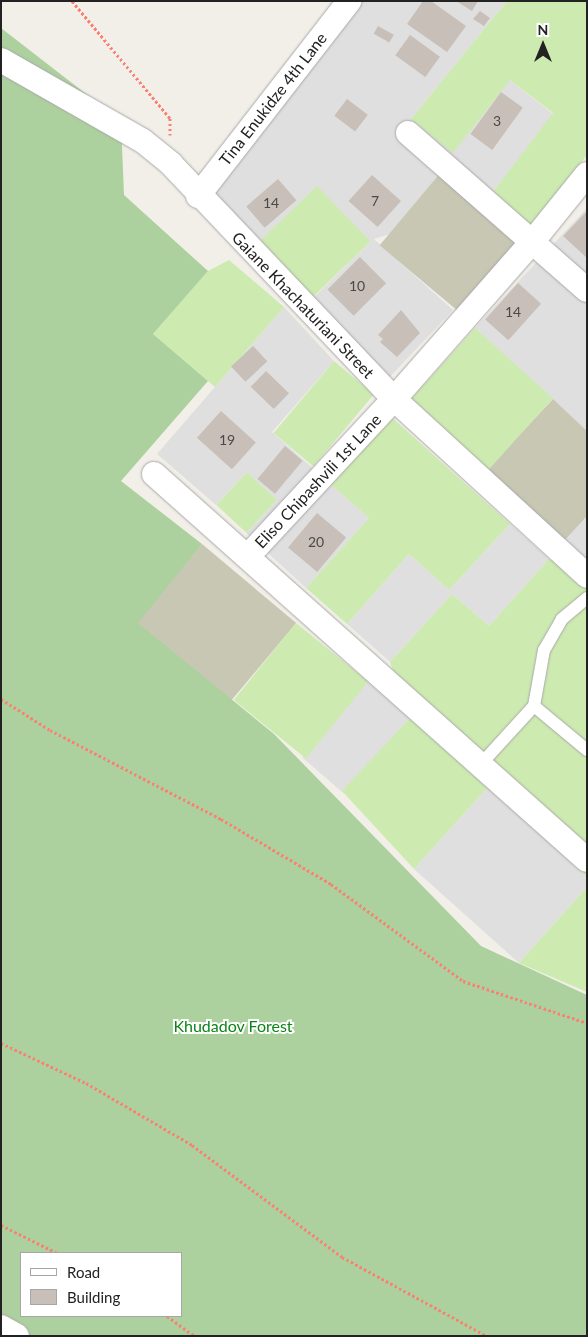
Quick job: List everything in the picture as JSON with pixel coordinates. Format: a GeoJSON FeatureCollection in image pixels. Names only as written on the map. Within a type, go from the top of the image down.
{"type":"FeatureCollection","features":[{"type":"Feature","properties":{"kind":"street","name":"Tina Enukidze 4th Lane"},"geometry":{"type":"LineString","coordinates":[[198,196],[348,1]]}},
{"type":"Feature","properties":{"kind":"street","name":"Gaiane Khachaturiani Street"},"geometry":{"type":"LineString","coordinates":[[1,60],[143,141],[171,164],[198,196],[394,399],[587,576]]}},
{"type":"Feature","properties":{"kind":"street"},"geometry":{"type":"LineString","coordinates":[[408,132],[587,290]]}},
{"type":"Feature","properties":{"kind":"street","name":"Eliso Chipashvili 1st Lane"},"geometry":{"type":"LineString","coordinates":[[587,174],[533,242],[394,399],[248,556],[587,860]]}},
{"type":"Feature","properties":{"kind":"street"},"geometry":{"type":"LineString","coordinates":[[154,474],[248,556]]}},
{"type":"Feature","properties":{"kind":"street"},"geometry":{"type":"LineString","coordinates":[[1,1327],[17,1336]]}},
{"type":"Feature","properties":{"kind":"lane"},"geometry":{"type":"LineString","coordinates":[[481,764],[534,706],[544,650],[562,619],[587,598]]}},
{"type":"Feature","properties":{"kind":"lane"},"geometry":{"type":"LineString","coordinates":[[534,706],[587,750]]}},
{"type":"Feature","properties":{"kind":"path"},"geometry":{"type":"LineString","coordinates":[[72,1],[170,118],[171,164]]}},
{"type":"Feature","properties":{"kind":"path"},"geometry":{"type":"LineString","coordinates":[[1,699],[50,730],[221,819],[331,884],[463,981],[587,1023]]}},
{"type":"Feature","properties":{"kind":"path"},"geometry":{"type":"LineString","coordinates":[[1,1043],[86,1082],[192,1144],[342,1257],[487,1336]]}},
{"type":"Feature","properties":{"kind":"path"},"geometry":{"type":"LineString","coordinates":[[1,1225],[55,1252]]}},
{"type":"Feature","properties":{"kind":"path"},"geometry":{"type":"LineString","coordinates":[[168,1317],[195,1336]]}},
{"type":"Feature","properties":{"kind":"shaded area"},"geometry":{"type":"Polygon","coordinates":[[[362,1],[507,1],[411,119],[510,80],[553,114],[483,205],[374,239],[453,310],[389,378],[310,301],[371,241],[256,246],[210,192],[362,1]]]}},
{"type":"Feature","properties":{"kind":"shaded area"},"geometry":{"type":"Polygon","coordinates":[[[442,171],[521,237],[459,312],[380,245],[442,171]]]}},
{"type":"Feature","properties":{"kind":"shaded area"},"geometry":{"type":"Polygon","coordinates":[[[587,208],[587,431],[475,328],[587,208]]]}},
{"type":"Feature","properties":{"kind":"shaded area"},"geometry":{"type":"Polygon","coordinates":[[[284,307],[334,361],[272,432],[369,518],[306,588],[246,533],[277,500],[247,472],[216,505],[157,454],[284,307]]]}},
{"type":"Feature","properties":{"kind":"shaded area"},"geometry":{"type":"Polygon","coordinates":[[[553,399],[587,431],[587,516],[565,540],[486,470],[553,399]]]}},
{"type":"Feature","properties":{"kind":"shaded area"},"geometry":{"type":"Polygon","coordinates":[[[587,516],[587,560],[565,540],[587,516]]]}},
{"type":"Feature","properties":{"kind":"shaded area"},"geometry":{"type":"Polygon","coordinates":[[[510,524],[549,559],[489,626],[452,594],[390,662],[347,624],[409,554],[449,590],[510,524]]]}},
{"type":"Feature","properties":{"kind":"shaded area"},"geometry":{"type":"Polygon","coordinates":[[[202,544],[296,623],[231,701],[136,622],[202,544]]]}},
{"type":"Feature","properties":{"kind":"shaded area"},"geometry":{"type":"Polygon","coordinates":[[[368,682],[410,718],[344,794],[302,757],[368,682]]]}},
{"type":"Feature","properties":{"kind":"shaded area"},"geometry":{"type":"Polygon","coordinates":[[[487,788],[587,877],[587,887],[519,963],[414,869],[487,788]]]}},
{"type":"Feature","properties":{"kind":"green space"},"geometry":{"type":"Polygon","coordinates":[[[507,1],[587,1],[587,155],[521,237],[483,205],[553,113],[510,80],[453,153],[411,119],[507,1]]]}},
{"type":"Feature","properties":{"kind":"green space","name":"Khudadov Forest"},"geometry":{"type":"Polygon","coordinates":[[[1,28],[121,121],[124,195],[208,271],[153,334],[208,381],[121,481],[202,544],[138,623],[274,734],[481,946],[587,995],[587,1336],[1,1336],[1,28]]]}},
{"type":"Feature","properties":{"kind":"green space"},"geometry":{"type":"Polygon","coordinates":[[[317,186],[370,241],[309,301],[255,246],[317,186]]]}},
{"type":"Feature","properties":{"kind":"green space"},"geometry":{"type":"Polygon","coordinates":[[[229,260],[284,307],[215,387],[153,334],[208,271],[229,260]]]}},
{"type":"Feature","properties":{"kind":"green space"},"geometry":{"type":"Polygon","coordinates":[[[475,328],[553,398],[487,472],[409,402],[475,328]]]}},
{"type":"Feature","properties":{"kind":"green space"},"geometry":{"type":"Polygon","coordinates":[[[334,361],[374,394],[313,466],[274,433],[334,361]]]}},
{"type":"Feature","properties":{"kind":"green space"},"geometry":{"type":"Polygon","coordinates":[[[388,414],[510,524],[449,590],[409,554],[347,624],[306,588],[369,518],[327,481],[388,414]]]}},
{"type":"Feature","properties":{"kind":"green space"},"geometry":{"type":"Polygon","coordinates":[[[247,472],[277,500],[246,533],[216,505],[247,472]]]}},
{"type":"Feature","properties":{"kind":"green space"},"geometry":{"type":"Polygon","coordinates":[[[549,559],[587,572],[587,877],[487,788],[414,869],[342,791],[410,718],[390,662],[452,594],[489,626],[549,559]]]}},
{"type":"Feature","properties":{"kind":"green space"},"geometry":{"type":"Polygon","coordinates":[[[296,623],[368,682],[306,758],[234,700],[296,623]]]}},
{"type":"Feature","properties":{"kind":"green space"},"geometry":{"type":"Polygon","coordinates":[[[587,887],[587,992],[519,963],[587,887]]]}},
{"type":"Feature","properties":{"kind":"building"},"geometry":{"type":"Polygon","coordinates":[[[423,1],[431,1],[466,26],[447,52],[407,24],[423,1]]]}},
{"type":"Feature","properties":{"kind":"building"},"geometry":{"type":"Polygon","coordinates":[[[456,1],[478,1],[472,11],[456,1]]]}},
{"type":"Feature","properties":{"kind":"building"},"geometry":{"type":"Polygon","coordinates":[[[480,11],[490,18],[484,26],[473,19],[480,11]]]}},
{"type":"Feature","properties":{"kind":"building"},"geometry":{"type":"Polygon","coordinates":[[[378,26],[394,35],[389,43],[374,34],[378,26]]]}},
{"type":"Feature","properties":{"kind":"building"},"geometry":{"type":"Polygon","coordinates":[[[410,35],[440,57],[425,77],[395,55],[410,35]]]}},
{"type":"Feature","properties":{"kind":"building"},"geometry":{"type":"Polygon","coordinates":[[[501,92],[523,108],[492,150],[470,134],[501,92]]]}},
{"type":"Feature","properties":{"kind":"building"},"geometry":{"type":"Polygon","coordinates":[[[347,99],[368,115],[355,131],[334,116],[347,99]]]}},
{"type":"Feature","properties":{"kind":"building"},"geometry":{"type":"Polygon","coordinates":[[[372,175],[401,201],[378,227],[349,201],[372,175]]]}},
{"type":"Feature","properties":{"kind":"building"},"geometry":{"type":"Polygon","coordinates":[[[278,179],[296,200],[265,228],[246,207],[278,179]]]}},
{"type":"Feature","properties":{"kind":"building"},"geometry":{"type":"Polygon","coordinates":[[[587,211],[587,258],[563,236],[587,211]]]}},
{"type":"Feature","properties":{"kind":"building"},"geometry":{"type":"Polygon","coordinates":[[[360,257],[386,283],[354,316],[327,290],[360,257]]]}},
{"type":"Feature","properties":{"kind":"building"},"geometry":{"type":"Polygon","coordinates":[[[518,283],[541,304],[508,340],[485,319],[518,283]]]}},
{"type":"Feature","properties":{"kind":"building"},"geometry":{"type":"Polygon","coordinates":[[[401,310],[420,333],[397,357],[380,342],[383,339],[378,335],[401,310]]]}},
{"type":"Feature","properties":{"kind":"building"},"geometry":{"type":"Polygon","coordinates":[[[253,346],[267,361],[245,382],[231,366],[253,346]]]}},
{"type":"Feature","properties":{"kind":"building"},"geometry":{"type":"Polygon","coordinates":[[[266,371],[289,393],[274,409],[251,387],[266,371]]]}},
{"type":"Feature","properties":{"kind":"building"},"geometry":{"type":"Polygon","coordinates":[[[221,411],[256,442],[232,469],[197,438],[221,411]]]}},
{"type":"Feature","properties":{"kind":"building"},"geometry":{"type":"Polygon","coordinates":[[[285,446],[303,461],[275,494],[257,479],[285,446]]]}},
{"type":"Feature","properties":{"kind":"building"},"geometry":{"type":"Polygon","coordinates":[[[317,513],[346,537],[317,572],[288,547],[317,513]]]}}]}
